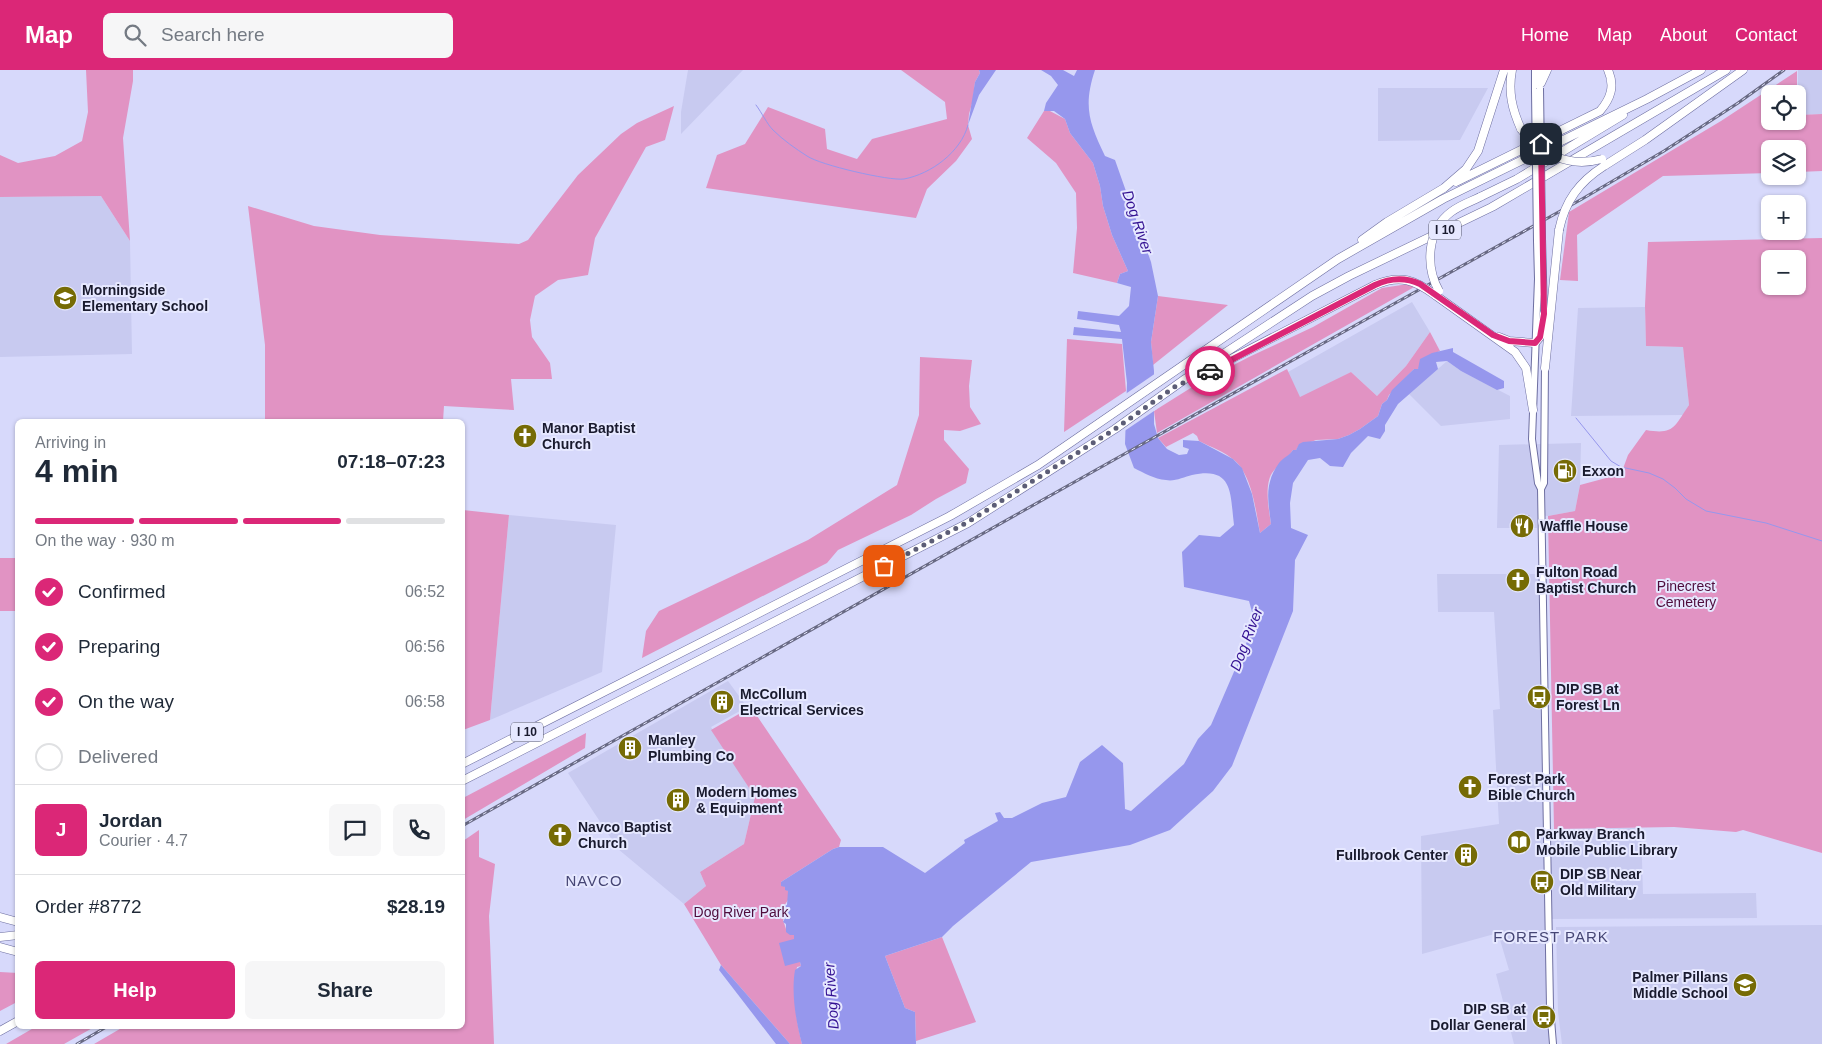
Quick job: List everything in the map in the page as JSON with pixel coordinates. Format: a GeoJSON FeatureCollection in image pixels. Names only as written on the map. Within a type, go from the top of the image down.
{"type":"FeatureCollection","features":[{"type":"Feature","properties":{"kind":"highway"},"geometry":{"type":"LineString","coordinates":[[1444,188],[1466,169],[1478,151],[1504,70]]}},
{"type":"Feature","properties":{"kind":"highway"},"geometry":{"type":"LineString","coordinates":[[1512,70],[1510,97],[1514,115],[1521,129],[1538,147],[1560,159],[1603,163]]}},
{"type":"Feature","properties":{"kind":"highway"},"geometry":{"type":"LineString","coordinates":[[1539,87],[1547,70]]}},
{"type":"Feature","properties":{"kind":"highway"},"geometry":{"type":"LineString","coordinates":[[1338,259],[1387,222],[1444,188],[1600,111],[1606,104],[1612,88],[1608,70]]}},
{"type":"Feature","properties":{"kind":"highway","name":"I 10"},"geometry":{"type":"LineString","coordinates":[[465,762],[950,516],[1038,465],[1338,259],[1444,199],[1647,99],[1701,70]]}},
{"type":"Feature","properties":{"kind":"highway","name":"I 10"},"geometry":{"type":"LineString","coordinates":[[465,779],[968,522],[1115,429],[1176,386],[1312,296],[1349,276],[1492,207],[1726,70]]}},
{"type":"Feature","properties":{"kind":"highway"},"geometry":{"type":"LineString","coordinates":[[1545,368],[1559,230],[1566,207],[1576,190],[1603,163],[1645,140],[1743,70]]}},
{"type":"Feature","properties":{"kind":"highway"},"geometry":{"type":"LineString","coordinates":[[1437,293],[1430,259],[1432,241],[1437,229],[1452,211],[1517,179],[1554,158],[1647,99]]}},
{"type":"Feature","properties":{"kind":"highway"},"geometry":{"type":"LineString","coordinates":[[1176,386],[1198,377],[1375,285],[1390,280],[1406,280],[1420,284],[1437,293],[1515,352],[1526,368],[1533,410]]}},
{"type":"Feature","properties":{"kind":"highway"},"geometry":{"type":"LineString","coordinates":[[1493,335],[1509,341],[1535,343],[1540,337],[1544,314]]}},
{"type":"Feature","properties":{"kind":"highway"},"geometry":{"type":"LineString","coordinates":[[0,917],[15,921]]}},
{"type":"Feature","properties":{"kind":"highway"},"geometry":{"type":"LineString","coordinates":[[0,936],[15,935]]}},
{"type":"Feature","properties":{"kind":"highway"},"geometry":{"type":"LineString","coordinates":[[0,947],[15,951]]}},
{"type":"Feature","properties":{"kind":"highway"},"geometry":{"type":"LineString","coordinates":[[0,1031],[15,1023]]}},
{"type":"Feature","properties":{"kind":"main road"},"geometry":{"type":"LineString","coordinates":[[1535,70],[1539,87]]}},
{"type":"Feature","properties":{"kind":"main road"},"geometry":{"type":"LineString","coordinates":[[1541,70],[1539,87],[1540,240],[1545,368],[1544,483],[1542,489],[1550,1007],[1553,1044]]}},
{"type":"Feature","properties":{"kind":"main road"},"geometry":{"type":"LineString","coordinates":[[1540,240],[1532,439],[1538,483],[1542,489]]}},
{"type":"Feature","properties":{"kind":"shaded area"},"geometry":{"type":"Polygon","coordinates":[[[688,70],[743,70],[681,134],[681,112],[688,70]]]}},
{"type":"Feature","properties":{"kind":"shaded area"},"geometry":{"type":"Polygon","coordinates":[[[1798,70],[1822,70],[1822,114],[1806,115],[1806,85],[1798,85],[1798,70]]]}},
{"type":"Feature","properties":{"kind":"shaded area"},"geometry":{"type":"Polygon","coordinates":[[[1378,88],[1488,88],[1460,140],[1378,141],[1378,88]]]}},
{"type":"Feature","properties":{"kind":"shaded area","name":"Morningside Elementary School"},"geometry":{"type":"Polygon","coordinates":[[[101,196],[130,241],[132,354],[0,357],[0,197],[101,196]]]}},
{"type":"Feature","properties":{"kind":"shaded area"},"geometry":{"type":"Polygon","coordinates":[[[1412,302],[1430,332],[1406,366],[1377,396],[1351,372],[1300,398],[1288,372],[1412,302]]]}},
{"type":"Feature","properties":{"kind":"shaded area"},"geometry":{"type":"Polygon","coordinates":[[[1645,307],[1646,346],[1683,347],[1689,405],[1683,415],[1571,416],[1578,308],[1645,307]]]}},
{"type":"Feature","properties":{"kind":"shaded area"},"geometry":{"type":"Polygon","coordinates":[[[1447,361],[1461,371],[1510,396],[1510,419],[1441,426],[1409,394],[1447,361]]]}},
{"type":"Feature","properties":{"kind":"shaded area"},"geometry":{"type":"Polygon","coordinates":[[[1581,443],[1580,485],[1575,511],[1548,516],[1538,515],[1537,528],[1497,528],[1499,445],[1581,443]]]}},
{"type":"Feature","properties":{"kind":"shaded area"},"geometry":{"type":"Polygon","coordinates":[[[509,515],[616,525],[602,672],[490,720],[509,515]]]}},
{"type":"Feature","properties":{"kind":"shaded area"},"geometry":{"type":"Polygon","coordinates":[[[1437,574],[1541,574],[1545,829],[1641,828],[1643,894],[1756,893],[1757,918],[1546,919],[1550,1044],[1514,1044],[1496,974],[1509,970],[1498,933],[1422,954],[1421,836],[1499,824],[1493,710],[1500,709],[1494,612],[1438,612],[1437,574]]]}},
{"type":"Feature","properties":{"kind":"shaded area"},"geometry":{"type":"Polygon","coordinates":[[[728,681],[747,707],[711,727],[755,797],[744,844],[700,872],[706,886],[684,904],[618,849],[568,773],[728,681]]]}},
{"type":"Feature","properties":{"kind":"shaded area"},"geometry":{"type":"Polygon","coordinates":[[[1822,925],[1822,1044],[1562,1044],[1558,1012],[1556,927],[1822,925]]]}},
{"type":"Feature","properties":{"kind":"green space"},"geometry":{"type":"Polygon","coordinates":[[[86,70],[133,70],[133,81],[123,138],[130,241],[101,196],[0,197],[0,155],[18,163],[55,156],[82,141],[88,112],[86,70]]]}},
{"type":"Feature","properties":{"kind":"green space"},"geometry":{"type":"Polygon","coordinates":[[[901,70],[979,70],[980,73],[975,82],[969,114],[968,125],[972,139],[956,161],[927,189],[916,218],[706,188],[717,155],[745,144],[768,107],[825,129],[827,149],[857,159],[872,139],[947,119],[945,102],[901,70]]]}},
{"type":"Feature","properties":{"kind":"green space"},"geometry":{"type":"Polygon","coordinates":[[[1797,71],[1797,85],[1776,85],[1797,71]]]}},
{"type":"Feature","properties":{"kind":"green space"},"geometry":{"type":"Polygon","coordinates":[[[1761,95],[1761,130],[1806,130],[1806,115],[1822,114],[1822,171],[1806,172],[1806,140],[1761,140],[1761,173],[1663,176],[1577,235],[1578,281],[1560,280],[1569,212],[1721,121],[1761,95]]]}},
{"type":"Feature","properties":{"kind":"green space"},"geometry":{"type":"Polygon","coordinates":[[[674,106],[665,140],[646,147],[595,238],[588,275],[558,280],[535,296],[530,320],[532,337],[550,363],[552,379],[511,379],[514,410],[444,406],[443,419],[265,419],[265,345],[248,206],[314,226],[380,235],[519,244],[528,240],[578,175],[621,134],[637,123],[674,106]]]}},
{"type":"Feature","properties":{"kind":"green space"},"geometry":{"type":"Polygon","coordinates":[[[1048,110],[1065,119],[1070,133],[1093,163],[1112,235],[1128,271],[1120,274],[1117,283],[1073,273],[1077,228],[1076,193],[1056,163],[1027,138],[1044,111],[1048,110]]]}},
{"type":"Feature","properties":{"kind":"green space","name":"Pinecrest Cemetery"},"geometry":{"type":"Polygon","coordinates":[[[1806,238],[1822,238],[1822,853],[1743,830],[1736,832],[1674,827],[1554,829],[1548,516],[1575,511],[1580,485],[1621,474],[1628,455],[1646,430],[1662,431],[1672,428],[1689,405],[1683,347],[1646,346],[1645,306],[1648,242],[1806,240],[1806,238]]]}},
{"type":"Feature","properties":{"kind":"green space"},"geometry":{"type":"Polygon","coordinates":[[[1408,284],[1416,286],[1157,433],[1154,411],[1197,384],[1313,327],[1382,288],[1408,284]]]}},
{"type":"Feature","properties":{"kind":"green space"},"geometry":{"type":"Polygon","coordinates":[[[1158,296],[1228,305],[1153,365],[1151,342],[1158,296]]]}},
{"type":"Feature","properties":{"kind":"green space"},"geometry":{"type":"Polygon","coordinates":[[[1430,332],[1440,351],[1428,356],[1418,369],[1414,369],[1389,395],[1382,404],[1378,416],[1349,435],[1338,439],[1316,440],[1298,447],[1274,470],[1268,484],[1268,505],[1271,524],[1260,533],[1249,484],[1234,460],[1199,441],[1193,433],[1166,447],[1158,438],[1287,369],[1300,397],[1351,372],[1377,396],[1406,366],[1430,332]]]}},
{"type":"Feature","properties":{"kind":"green space"},"geometry":{"type":"Polygon","coordinates":[[[1067,339],[1122,344],[1126,391],[1064,432],[1067,339]]]}},
{"type":"Feature","properties":{"kind":"green space"},"geometry":{"type":"Polygon","coordinates":[[[920,357],[972,360],[969,386],[970,407],[981,424],[960,431],[944,430],[944,440],[969,469],[966,483],[911,515],[838,550],[827,563],[642,658],[646,631],[659,611],[808,540],[897,485],[919,415],[920,357]]]}},
{"type":"Feature","properties":{"kind":"green space"},"geometry":{"type":"Polygon","coordinates":[[[465,510],[509,515],[490,720],[465,729],[465,510]]]}},
{"type":"Feature","properties":{"kind":"green space"},"geometry":{"type":"Polygon","coordinates":[[[0,558],[15,558],[15,611],[0,611],[0,558]]]}},
{"type":"Feature","properties":{"kind":"green space","name":"Dog River Park"},"geometry":{"type":"Polygon","coordinates":[[[751,707],[841,840],[839,847],[781,882],[788,891],[788,900],[784,906],[786,916],[783,920],[786,929],[794,935],[795,940],[780,944],[800,962],[801,966],[797,967],[795,996],[796,1016],[802,1044],[790,1044],[721,965],[684,904],[706,886],[700,872],[744,844],[755,797],[711,730],[751,707]]]}},
{"type":"Feature","properties":{"kind":"green space"},"geometry":{"type":"Polygon","coordinates":[[[586,733],[585,748],[465,819],[465,797],[586,733]]]}},
{"type":"Feature","properties":{"kind":"green space"},"geometry":{"type":"Polygon","coordinates":[[[479,830],[479,857],[495,864],[489,916],[494,1044],[94,1044],[120,1029],[465,1029],[465,840],[479,830]]]}},
{"type":"Feature","properties":{"kind":"green space"},"geometry":{"type":"Polygon","coordinates":[[[942,937],[976,1022],[916,1041],[915,1012],[905,1008],[885,956],[942,937]]]}},
{"type":"Feature","properties":{"kind":"green space"},"geometry":{"type":"Polygon","coordinates":[[[0,972],[15,973],[15,1003],[0,1011],[0,972]]]}},
{"type":"Feature","properties":{"kind":"green space"},"geometry":{"type":"Polygon","coordinates":[[[32,1029],[91,1029],[64,1044],[6,1044],[32,1029]]]}},
{"type":"Feature","properties":{"kind":"water"},"geometry":{"type":"Polygon","coordinates":[[[979,70],[996,70],[979,95],[968,125],[975,82],[980,73],[979,70]]]}},
{"type":"Feature","properties":{"kind":"water","name":"Dog River"},"geometry":{"type":"Polygon","coordinates":[[[1041,70],[1063,70],[1074,76],[1077,70],[1095,70],[1089,94],[1092,124],[1105,156],[1115,160],[1151,262],[1158,296],[1151,342],[1154,371],[1154,424],[1158,438],[1167,449],[1179,455],[1187,454],[1189,449],[1183,447],[1183,440],[1199,441],[1233,459],[1242,468],[1252,494],[1260,533],[1271,524],[1268,492],[1271,478],[1279,463],[1303,442],[1338,439],[1360,429],[1378,416],[1382,404],[1387,400],[1392,390],[1414,369],[1418,369],[1420,359],[1432,353],[1453,348],[1453,352],[1504,381],[1504,388],[1497,390],[1461,371],[1447,361],[1436,362],[1438,369],[1398,404],[1385,425],[1385,431],[1380,439],[1368,436],[1351,453],[1343,467],[1330,466],[1320,458],[1308,460],[1293,483],[1290,503],[1291,528],[1308,535],[1295,560],[1293,611],[1232,766],[1213,791],[1170,830],[1130,845],[1031,862],[942,937],[885,956],[905,1008],[915,1012],[916,1044],[802,1044],[794,998],[795,970],[801,966],[800,962],[785,966],[779,943],[794,939],[794,935],[786,932],[786,924],[783,922],[786,916],[784,906],[787,905],[788,891],[785,890],[785,887],[781,886],[781,882],[839,847],[883,847],[925,873],[965,843],[964,840],[998,821],[995,813],[1000,812],[1004,818],[1012,818],[1042,803],[1066,797],[1080,762],[1102,745],[1123,763],[1125,809],[1131,811],[1184,764],[1198,739],[1211,725],[1255,623],[1249,601],[1184,587],[1182,552],[1199,535],[1220,537],[1234,525],[1232,503],[1227,485],[1223,479],[1216,475],[1206,473],[1169,480],[1153,477],[1134,468],[1125,444],[1127,383],[1122,339],[1073,335],[1074,327],[1121,332],[1119,325],[1077,319],[1078,311],[1119,316],[1129,306],[1131,287],[1117,283],[1120,274],[1128,271],[1112,235],[1093,163],[1070,133],[1065,119],[1054,111],[1044,111],[1046,103],[1058,85],[1051,76],[1041,70]]]}},
{"type":"Feature","properties":{"kind":"water"},"geometry":{"type":"Polygon","coordinates":[[[721,965],[790,1044],[776,1044],[719,970],[721,965]]]}},
{"type":"Feature","properties":{"kind":"pier"},"geometry":{"type":"Polygon","coordinates":[[[1156,373],[1157,409],[1123,432],[1124,395],[1156,373]]]}},
{"type":"Feature","properties":{"kind":"waterway"},"geometry":{"type":"LineString","coordinates":[[756,105],[773,130],[814,160],[839,168],[896,179],[914,176],[934,167],[952,153],[959,144],[968,125]]}},
{"type":"Feature","properties":{"kind":"waterway"},"geometry":{"type":"LineString","coordinates":[[1576,418],[1611,461],[1621,467],[1649,473],[1663,479],[1686,499],[1706,511],[1766,523],[1822,541]]}},
{"type":"Feature","properties":{"kind":"railway"},"geometry":{"type":"LineString","coordinates":[[465,824],[1582,199],[1664,151],[1738,103],[1784,70]]}},
{"type":"Feature","properties":{"kind":"railway"},"geometry":{"type":"LineString","coordinates":[[77,1044],[103,1029]]}},
{"type":"Feature","properties":{"kind":"way so far"},"geometry":{"type":"LineString","coordinates":[[884,566],[968,522],[1115,429],[1176,386],[1210,371]]}},
{"type":"Feature","properties":{"kind":"place","name":"Morningside Elementary School"},"geometry":{"type":"Point","coordinates":[65,298]}},
{"type":"Feature","properties":{"kind":"place","name":"Manor Baptist Church"},"geometry":{"type":"Point","coordinates":[525,436]}},
{"type":"Feature","properties":{"kind":"place","name":"Exxon"},"geometry":{"type":"Point","coordinates":[1565,471]}},
{"type":"Feature","properties":{"kind":"place","name":"Waffle House"},"geometry":{"type":"Point","coordinates":[1522,526]}},
{"type":"Feature","properties":{"kind":"place","name":"Fulton Road Baptist Church"},"geometry":{"type":"Point","coordinates":[1518,580]}},
{"type":"Feature","properties":{"kind":"place","name":"DIP SB at Forest Ln"},"geometry":{"type":"Point","coordinates":[1539,697]}},
{"type":"Feature","properties":{"kind":"place","name":"McCollum Electrical Services"},"geometry":{"type":"Point","coordinates":[722,702]}},
{"type":"Feature","properties":{"kind":"place","name":"Manley Plumbing Co"},"geometry":{"type":"Point","coordinates":[630,748]}},
{"type":"Feature","properties":{"kind":"place","name":"Forest Park Bible Church"},"geometry":{"type":"Point","coordinates":[1470,787]}},
{"type":"Feature","properties":{"kind":"place","name":"Modern Homes & Equipment"},"geometry":{"type":"Point","coordinates":[678,800]}},
{"type":"Feature","properties":{"kind":"place","name":"Navco Baptist Church"},"geometry":{"type":"Point","coordinates":[560,835]}},
{"type":"Feature","properties":{"kind":"place","name":"Parkway Branch Mobile Public Library"},"geometry":{"type":"Point","coordinates":[1519,842]}},
{"type":"Feature","properties":{"kind":"place","name":"Fullbrook Center"},"geometry":{"type":"Point","coordinates":[1466,855]}},
{"type":"Feature","properties":{"kind":"place","name":"DIP SB Near Old Military"},"geometry":{"type":"Point","coordinates":[1542,882]}},
{"type":"Feature","properties":{"kind":"place","name":"Palmer Pillans Middle School"},"geometry":{"type":"Point","coordinates":[1745,985]}},
{"type":"Feature","properties":{"kind":"place","name":"DIP SB at Dollar General"},"geometry":{"type":"Point","coordinates":[1544,1017]}},
{"type":"Feature","properties":{"kind":"district","name":"NAVCO"},"geometry":{"type":"Point","coordinates":[594,880]}},
{"type":"Feature","properties":{"kind":"district","name":"FOREST PARK"},"geometry":{"type":"Point","coordinates":[1551,936]}},
{"type":"Feature","properties":{"kind":"route"},"geometry":{"type":"LineString","coordinates":[[1210,371],[1375,285],[1396,279],[1420,284],[1493,335],[1509,341],[1535,343],[1540,337],[1544,314],[1541,144]]}}]}
